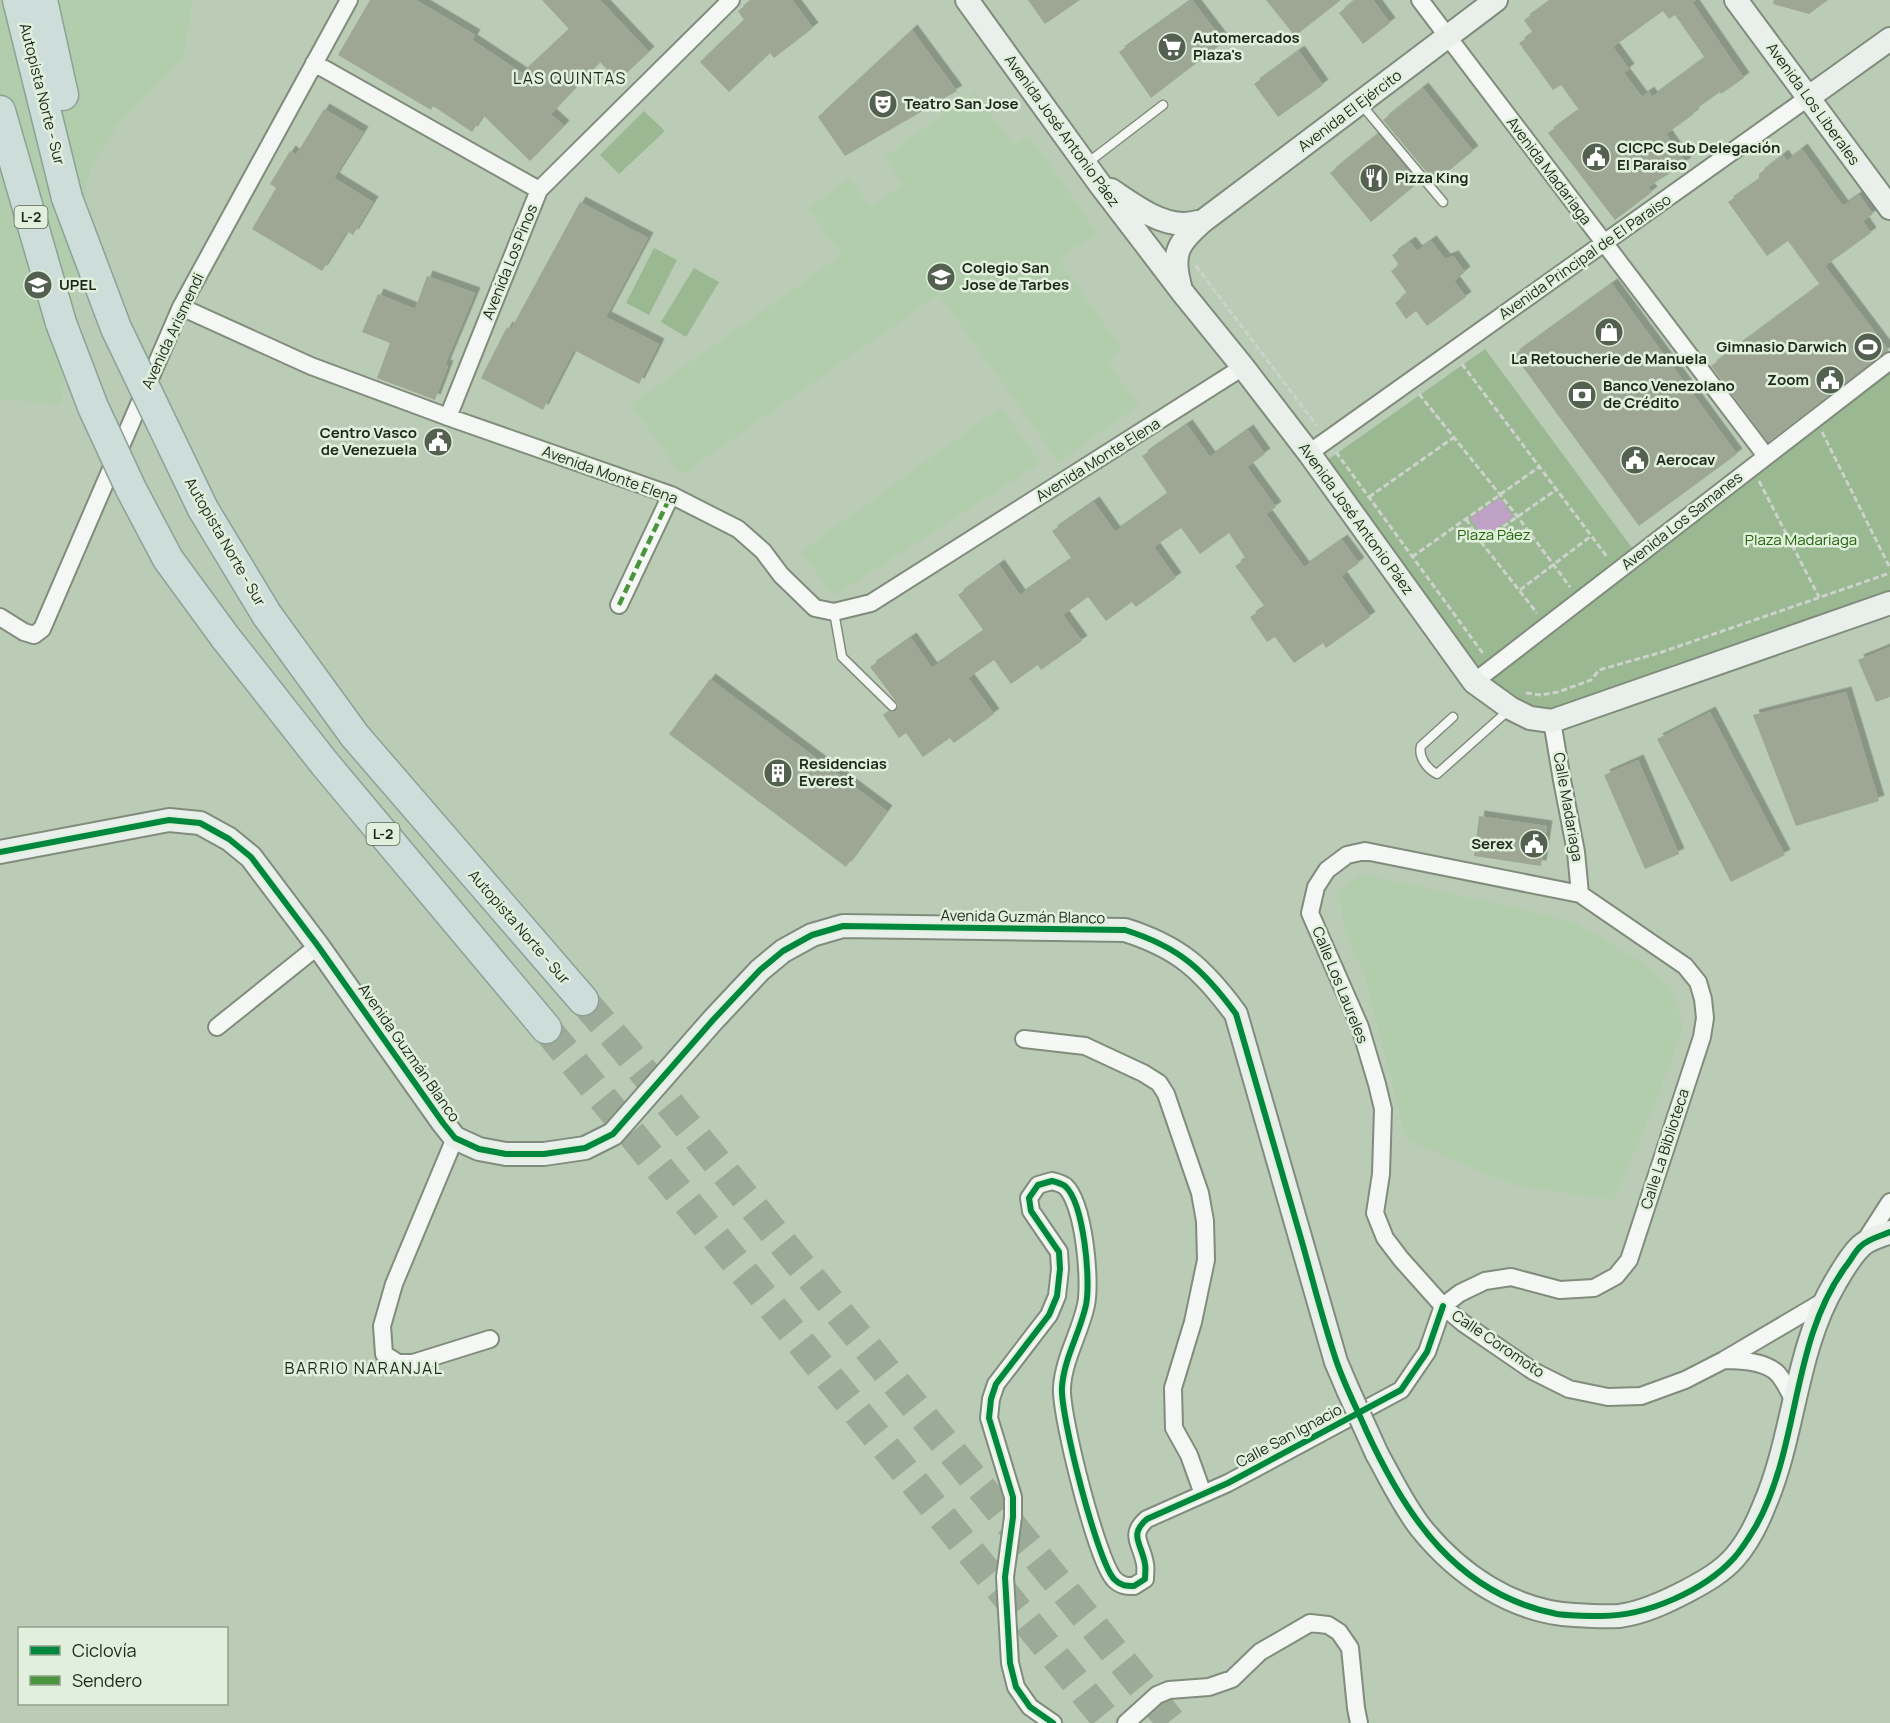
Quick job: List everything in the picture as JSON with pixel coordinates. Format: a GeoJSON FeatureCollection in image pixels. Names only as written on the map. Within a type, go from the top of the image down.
{"type":"FeatureCollection","features":[{"type":"Feature","properties":{"kind":"highway","name":"Autopista Norte - Sur"},"geometry":{"type":"LineString","coordinates":[[18,0],[67,198],[116,328],[203,509],[267,615],[355,736],[583,1000]]}},
{"type":"Feature","properties":{"kind":"highway"},"geometry":{"type":"LineString","coordinates":[[42,0],[72,136],[74,169],[67,198]]}},
{"type":"Feature","properties":{"kind":"highway","name":"L-2"},"geometry":{"type":"LineString","coordinates":[[0,111],[62,323],[93,407],[131,489],[168,559],[225,637],[325,764],[546,1028]]}},
{"type":"Feature","properties":{"kind":"highway"},"geometry":{"type":"LineString","coordinates":[[0,185],[19,237],[62,323]]}},
{"type":"Feature","properties":{"kind":"street","name":"Avenida Arismendi"},"geometry":{"type":"LineString","coordinates":[[0,617],[24,632],[34,635],[42,629],[181,307],[349,0]]}},
{"type":"Feature","properties":{"kind":"street","name":"Avenida Los Pinos"},"geometry":{"type":"LineString","coordinates":[[447,417],[539,190],[731,0]]}},
{"type":"Feature","properties":{"kind":"street","name":"Avenida José Antonio Páez"},"geometry":{"type":"LineString","coordinates":[[967,0],[1099,183],[1309,453],[1474,682],[1516,700],[1530,718],[1552,721]]}},
{"type":"Feature","properties":{"kind":"street","name":"Avenida Madariaga"},"geometry":{"type":"LineString","coordinates":[[1420,0],[1766,456]]}},
{"type":"Feature","properties":{"kind":"street","name":"Avenida El Ejército"},"geometry":{"type":"LineString","coordinates":[[1183,293],[1175,259],[1186,236],[1496,0]]}},
{"type":"Feature","properties":{"kind":"street","name":"Avenida Los Liberales"},"geometry":{"type":"LineString","coordinates":[[1736,0],[1890,208]]}},
{"type":"Feature","properties":{"kind":"street","name":"Avenida Principal de El Paraiso"},"geometry":{"type":"LineString","coordinates":[[1309,453],[1330,443],[1890,39]]}},
{"type":"Feature","properties":{"kind":"street"},"geometry":{"type":"LineString","coordinates":[[314,63],[539,190]]}},
{"type":"Feature","properties":{"kind":"street"},"geometry":{"type":"LineString","coordinates":[[1099,183],[1165,221],[1186,224],[1203,221]]}},
{"type":"Feature","properties":{"kind":"street","name":"Avenida Monte Elena"},"geometry":{"type":"LineString","coordinates":[[181,307],[310,366],[447,417],[671,495],[738,529],[763,551],[781,576],[815,608],[834,612],[871,603],[1244,367]]}},
{"type":"Feature","properties":{"kind":"street","name":"Avenida Los Samanes"},"geometry":{"type":"LineString","coordinates":[[1474,682],[1890,361]]}},
{"type":"Feature","properties":{"kind":"street"},"geometry":{"type":"LineString","coordinates":[[619,605],[671,495]]}},
{"type":"Feature","properties":{"kind":"street"},"geometry":{"type":"LineString","coordinates":[[1552,721],[1890,603]]}},
{"type":"Feature","properties":{"kind":"street","name":"Calle Madariaga"},"geometry":{"type":"LineString","coordinates":[[1552,721],[1576,852],[1580,894]]}},
{"type":"Feature","properties":{"kind":"street","name":"Avenida Guzmán Blanco"},"geometry":{"type":"LineString","coordinates":[[0,852],[169,820],[200,823],[229,838],[251,857],[318,946],[455,1138],[479,1149],[506,1154],[544,1154],[585,1148],[613,1134],[760,970],[783,951],[812,935],[843,926],[1125,930],[1150,938],[1178,952],[1200,970],[1218,988],[1236,1014],[1336,1362],[1377,1454],[1398,1492],[1421,1527],[1451,1559],[1482,1585],[1510,1599],[1561,1614],[1619,1616],[1642,1610],[1671,1600],[1707,1581],[1735,1557],[1756,1525],[1772,1487],[1807,1350],[1824,1301],[1841,1272],[1862,1245],[1890,1232]]}},
{"type":"Feature","properties":{"kind":"street","name":"Calle Los Laureles"},"geometry":{"type":"LineString","coordinates":[[1443,1306],[1385,1238],[1375,1213],[1381,1174],[1383,1109],[1360,1027],[1310,912],[1316,886],[1328,870],[1347,855],[1365,851],[1580,894]]}},
{"type":"Feature","properties":{"kind":"street","name":"Calle La Biblioteca"},"geometry":{"type":"LineString","coordinates":[[1443,1306],[1460,1293],[1485,1281],[1511,1277],[1560,1290],[1594,1288],[1616,1276],[1629,1260],[1702,1037],[1705,1018],[1703,999],[1698,982],[1684,966],[1580,894]]}},
{"type":"Feature","properties":{"kind":"street"},"geometry":{"type":"LineString","coordinates":[[216,1027],[318,946]]}},
{"type":"Feature","properties":{"kind":"street"},"geometry":{"type":"LineString","coordinates":[[1024,1039],[1084,1046],[1143,1072],[1159,1083],[1166,1094],[1200,1193],[1205,1221],[1206,1260],[1193,1322],[1173,1388],[1174,1428],[1189,1455],[1203,1494]]}},
{"type":"Feature","properties":{"kind":"street"},"geometry":{"type":"LineString","coordinates":[[455,1138],[394,1284],[382,1326],[384,1354],[398,1362],[413,1363],[490,1339]]}},
{"type":"Feature","properties":{"kind":"street","name":"Calle San Ignacio"},"geometry":{"type":"LineString","coordinates":[[1053,1723],[1030,1707],[1016,1687],[1010,1663],[1005,1577],[1013,1517],[1013,1497],[990,1418],[991,1399],[996,1384],[1049,1315],[1057,1296],[1059,1252],[1031,1211],[1029,1198],[1038,1185],[1052,1181],[1065,1186],[1075,1201],[1082,1225],[1086,1263],[1086,1303],[1064,1369],[1063,1411],[1094,1535],[1113,1578],[1122,1586],[1134,1586],[1144,1579],[1146,1565],[1136,1535],[1138,1526],[1147,1519],[1228,1483],[1401,1390],[1427,1352],[1443,1306]]}},
{"type":"Feature","properties":{"kind":"street"},"geometry":{"type":"LineString","coordinates":[[1862,1245],[1890,1202]]}},
{"type":"Feature","properties":{"kind":"street","name":"Calle Coromoto"},"geometry":{"type":"LineString","coordinates":[[1443,1306],[1462,1323],[1533,1371],[1569,1389],[1608,1397],[1641,1396],[1685,1380],[1724,1360],[1824,1301]]}},
{"type":"Feature","properties":{"kind":"street"},"geometry":{"type":"LineString","coordinates":[[1724,1360],[1738,1360],[1770,1368],[1777,1373],[1795,1402]]}},
{"type":"Feature","properties":{"kind":"street"},"geometry":{"type":"LineString","coordinates":[[1126,1723],[1157,1695],[1170,1690],[1209,1688],[1232,1678],[1260,1652],[1310,1623],[1328,1625],[1339,1632],[1350,1648],[1359,1723]]}},
{"type":"Feature","properties":{"kind":"lane"},"geometry":{"type":"LineString","coordinates":[[1360,102],[1443,202]]}},
{"type":"Feature","properties":{"kind":"lane"},"geometry":{"type":"LineString","coordinates":[[1085,164],[1163,105]]}},
{"type":"Feature","properties":{"kind":"lane"},"geometry":{"type":"LineString","coordinates":[[834,612],[842,657],[892,706]]}},
{"type":"Feature","properties":{"kind":"lane"},"geometry":{"type":"LineString","coordinates":[[1453,717],[1421,746],[1420,755],[1430,770],[1437,774],[1516,700]]}},
{"type":"Feature","properties":{"kind":"path"},"geometry":{"type":"LineString","coordinates":[[1196,266],[1330,443],[1486,657]]}},
{"type":"Feature","properties":{"kind":"path"},"geometry":{"type":"LineString","coordinates":[[1459,360],[1610,561]]}},
{"type":"Feature","properties":{"kind":"path"},"geometry":{"type":"LineString","coordinates":[[1416,390],[1518,517],[1572,591]]}},
{"type":"Feature","properties":{"kind":"path"},"geometry":{"type":"LineString","coordinates":[[1516,700],[1558,692],[1591,680],[1599,670],[1662,652],[1890,571],[1821,431]]}},
{"type":"Feature","properties":{"kind":"path"},"geometry":{"type":"LineString","coordinates":[[1369,497],[1453,438]]}},
{"type":"Feature","properties":{"kind":"path"},"geometry":{"type":"LineString","coordinates":[[1413,557],[1539,467]]}},
{"type":"Feature","properties":{"kind":"path"},"geometry":{"type":"LineString","coordinates":[[1758,479],[1819,597]]}},
{"type":"Feature","properties":{"kind":"path"},"geometry":{"type":"LineString","coordinates":[[1481,542],[1557,490]]}},
{"type":"Feature","properties":{"kind":"path"},"geometry":{"type":"LineString","coordinates":[[1466,519],[1481,542],[1540,616]]}},
{"type":"Feature","properties":{"kind":"path"},"geometry":{"type":"LineString","coordinates":[[1520,590],[1592,536]]}},
{"type":"Feature","properties":{"kind":"shaded area","name":"UPEL"},"geometry":{"type":"Polygon","coordinates":[[[0,0],[193,0],[183,57],[116,127],[89,172],[61,404],[0,399],[0,0]]]}},
{"type":"Feature","properties":{"kind":"shaded area","name":"Colegio San Jose de Tarbes"},"geometry":{"type":"Polygon","coordinates":[[[975,92],[1014,146],[1029,136],[1097,232],[1058,260],[1121,348],[1108,363],[1139,405],[1059,462],[939,294],[681,475],[631,404],[842,255],[808,208],[850,178],[871,207],[903,184],[884,157],[975,92]]]}},
{"type":"Feature","properties":{"kind":"shaded area"},"geometry":{"type":"Polygon","coordinates":[[[1001,407],[1040,463],[834,596],[801,552],[1001,407]]]}},
{"type":"Feature","properties":{"kind":"shaded area"},"geometry":{"type":"Polygon","coordinates":[[[1500,498],[1513,517],[1484,537],[1470,518],[1500,498]]]}},
{"type":"Feature","properties":{"kind":"shaded area"},"geometry":{"type":"Polygon","coordinates":[[[1361,874],[1514,907],[1576,923],[1640,961],[1668,985],[1677,1003],[1683,1028],[1661,1088],[1614,1200],[1514,1185],[1407,1140],[1364,974],[1344,928],[1339,892],[1361,874]]]}},
{"type":"Feature","properties":{"kind":"green space"},"geometry":{"type":"Polygon","coordinates":[[[644,111],[665,131],[619,174],[600,155],[644,111]]]}},
{"type":"Feature","properties":{"kind":"green space"},"geometry":{"type":"Polygon","coordinates":[[[654,248],[677,260],[649,315],[626,303],[654,248]]]}},
{"type":"Feature","properties":{"kind":"green space"},"geometry":{"type":"Polygon","coordinates":[[[694,268],[719,282],[686,337],[661,322],[694,268]]]}},
{"type":"Feature","properties":{"kind":"green space"},"geometry":{"type":"Polygon","coordinates":[[[1485,349],[1638,556],[1890,362],[1890,603],[1552,721],[1474,682],[1319,466],[1485,349]]]}},
{"type":"Feature","properties":{"kind":"building"},"geometry":{"type":"Polygon","coordinates":[[[370,0],[416,0],[475,35],[472,40],[522,73],[569,29],[542,0],[600,0],[649,52],[618,81],[600,62],[551,114],[564,126],[530,161],[483,115],[472,132],[433,106],[431,110],[338,55],[370,0]]]}},
{"type":"Feature","properties":{"kind":"building"},"geometry":{"type":"Polygon","coordinates":[[[752,0],[792,0],[813,28],[774,58],[770,53],[729,92],[700,62],[744,20],[738,11],[752,0]]]}},
{"type":"Feature","properties":{"kind":"building"},"geometry":{"type":"Polygon","coordinates":[[[1028,0],[1080,0],[1045,24],[1028,0]]]}},
{"type":"Feature","properties":{"kind":"building","name":"Automercados Plaza's"},"geometry":{"type":"Polygon","coordinates":[[[1192,0],[1224,42],[1151,98],[1119,52],[1192,0]]]}},
{"type":"Feature","properties":{"kind":"building"},"geometry":{"type":"Polygon","coordinates":[[[1266,0],[1341,0],[1295,36],[1266,0]]]}},
{"type":"Feature","properties":{"kind":"building"},"geometry":{"type":"Polygon","coordinates":[[[1355,0],[1373,0],[1390,23],[1363,44],[1339,13],[1355,0]]]}},
{"type":"Feature","properties":{"kind":"building"},"geometry":{"type":"Polygon","coordinates":[[[1552,0],[1696,0],[1692,2],[1744,78],[1692,112],[1694,114],[1666,134],[1686,163],[1648,187],[1652,192],[1615,220],[1548,133],[1579,110],[1561,85],[1553,90],[1519,43],[1533,33],[1524,20],[1552,0]],[[1663,11],[1613,47],[1629,69],[1624,73],[1642,97],[1649,92],[1652,97],[1705,58],[1675,15],[1669,19],[1663,11]]]}},
{"type":"Feature","properties":{"kind":"building"},"geometry":{"type":"Polygon","coordinates":[[[1774,0],[1828,0],[1809,14],[1773,4],[1774,0]]]}},
{"type":"Feature","properties":{"kind":"building","name":"Teatro San Jose"},"geometry":{"type":"Polygon","coordinates":[[[912,30],[957,91],[845,156],[818,117],[912,30]]]}},
{"type":"Feature","properties":{"kind":"building"},"geometry":{"type":"Polygon","coordinates":[[[1299,51],[1323,85],[1278,117],[1254,84],[1299,51]]]}},
{"type":"Feature","properties":{"kind":"building"},"geometry":{"type":"Polygon","coordinates":[[[1423,88],[1473,151],[1435,182],[1383,120],[1423,88]]]}},
{"type":"Feature","properties":{"kind":"building"},"geometry":{"type":"Polygon","coordinates":[[[324,109],[363,132],[334,178],[373,202],[353,235],[347,231],[322,271],[252,229],[276,188],[270,184],[290,151],[296,155],[324,109]]]}},
{"type":"Feature","properties":{"kind":"building","name":"Pizza King"},"geometry":{"type":"Polygon","coordinates":[[[1378,134],[1418,183],[1371,222],[1330,173],[1378,134]]]}},
{"type":"Feature","properties":{"kind":"building"},"geometry":{"type":"Polygon","coordinates":[[[1802,149],[1843,206],[1859,195],[1873,214],[1863,221],[1871,233],[1825,266],[1889,351],[1768,442],[1711,366],[1820,285],[1788,241],[1767,256],[1728,202],[1759,180],[1759,174],[1783,155],[1787,161],[1802,149]]]}},
{"type":"Feature","properties":{"kind":"building"},"geometry":{"type":"Polygon","coordinates":[[[580,202],[648,238],[606,317],[659,344],[639,384],[574,350],[543,410],[481,378],[507,327],[511,329],[580,202]]]}},
{"type":"Feature","properties":{"kind":"building"},"geometry":{"type":"Polygon","coordinates":[[[1431,241],[1445,259],[1453,256],[1465,272],[1454,281],[1466,297],[1427,326],[1416,311],[1406,319],[1395,303],[1407,293],[1391,271],[1399,265],[1392,255],[1410,242],[1417,251],[1431,241]]]}},
{"type":"Feature","properties":{"kind":"building"},"geometry":{"type":"Polygon","coordinates":[[[427,276],[475,293],[445,365],[448,366],[435,400],[377,378],[390,343],[362,332],[378,294],[415,309],[427,276]]]}},
{"type":"Feature","properties":{"kind":"building"},"geometry":{"type":"Polygon","coordinates":[[[1612,284],[1737,454],[1639,526],[1514,355],[1612,284]]]}},
{"type":"Feature","properties":{"kind":"building"},"geometry":{"type":"Polygon","coordinates":[[[1187,425],[1210,457],[1248,430],[1265,454],[1247,467],[1276,507],[1266,514],[1304,567],[1342,540],[1359,563],[1341,576],[1370,617],[1326,648],[1323,643],[1294,663],[1275,637],[1267,642],[1250,617],[1265,607],[1235,566],[1246,559],[1229,533],[1200,554],[1181,528],[1154,547],[1176,578],[1136,607],[1132,602],[1106,621],[1088,597],[1063,615],[1082,641],[1041,670],[1038,665],[1011,684],[994,660],[968,678],[994,714],[954,743],[950,738],[923,757],[906,733],[899,738],[883,715],[888,711],[896,711],[898,704],[870,667],[911,638],[932,668],[984,631],[958,595],[999,565],[1020,595],[1072,559],[1052,531],[1094,502],[1115,532],[1168,494],[1142,456],[1187,425]]]}},
{"type":"Feature","properties":{"kind":"building"},"geometry":{"type":"Polygon","coordinates":[[[1890,647],[1890,697],[1876,702],[1858,660],[1890,647]]]}},
{"type":"Feature","properties":{"kind":"building","name":"Residencias Everest"},"geometry":{"type":"Polygon","coordinates":[[[710,679],[887,811],[846,867],[669,734],[710,679]]]}},
{"type":"Feature","properties":{"kind":"building"},"geometry":{"type":"Polygon","coordinates":[[[1846,692],[1879,801],[1796,826],[1753,715],[1846,692]]]}},
{"type":"Feature","properties":{"kind":"building"},"geometry":{"type":"Polygon","coordinates":[[[1710,712],[1785,855],[1731,882],[1657,739],[1710,712]]]}},
{"type":"Feature","properties":{"kind":"building"},"geometry":{"type":"Polygon","coordinates":[[[1638,760],[1679,854],[1645,869],[1604,775],[1638,760]]]}},
{"type":"Feature","properties":{"kind":"building"},"geometry":{"type":"Polygon","coordinates":[[[1479,816],[1547,826],[1541,866],[1474,856],[1479,816]]]}},
{"type":"Feature","properties":{"kind":"tunnel"},"geometry":{"type":"LineString","coordinates":[[583,1000],[1172,1723]]}},
{"type":"Feature","properties":{"kind":"tunnel"},"geometry":{"type":"LineString","coordinates":[[546,1028],[1109,1723]]}},
{"type":"Feature","properties":{"kind":"marked path"},"geometry":{"type":"LineString","coordinates":[[619,605],[671,495]]}},
{"type":"Feature","properties":{"kind":"cycle path"},"geometry":{"type":"LineString","coordinates":[[0,852],[169,820],[200,823],[229,839],[251,857],[318,946],[455,1138],[479,1149],[506,1154],[544,1154],[585,1148],[613,1134],[760,970],[783,951],[812,935],[843,926],[1125,930],[1160,944],[1175,952],[1201,972],[1236,1014],[1336,1360],[1366,1430],[1399,1493],[1439,1547],[1463,1570],[1491,1589],[1522,1604],[1557,1614],[1602,1616],[1637,1612],[1691,1591],[1722,1570],[1734,1558],[1756,1526],[1770,1495],[1781,1462],[1805,1360],[1828,1296],[1859,1248],[1867,1241],[1890,1232]]}},
{"type":"Feature","properties":{"kind":"cycle path"},"geometry":{"type":"LineString","coordinates":[[1053,1723],[1030,1707],[1016,1687],[1010,1663],[1005,1577],[1013,1517],[1013,1497],[989,1418],[991,1399],[996,1384],[1049,1315],[1057,1296],[1059,1252],[1031,1211],[1029,1198],[1038,1185],[1052,1181],[1065,1186],[1072,1195],[1081,1225],[1087,1261],[1086,1305],[1063,1376],[1063,1403],[1073,1455],[1098,1545],[1114,1579],[1124,1585],[1134,1586],[1145,1579],[1145,1566],[1137,1535],[1141,1525],[1147,1519],[1228,1483],[1401,1390],[1427,1352],[1443,1306]]}},
{"type":"Feature","properties":{"kind":"place","name":"Automercados Plaza's"},"geometry":{"type":"Point","coordinates":[1172,47]}},
{"type":"Feature","properties":{"kind":"place","name":"Teatro San Jose"},"geometry":{"type":"Point","coordinates":[883,104]}},
{"type":"Feature","properties":{"kind":"place","name":"CICPC Sub Delegación El Paraiso"},"geometry":{"type":"Point","coordinates":[1596,157]}},
{"type":"Feature","properties":{"kind":"place","name":"Pizza King"},"geometry":{"type":"Point","coordinates":[1374,178]}},
{"type":"Feature","properties":{"kind":"place","name":"Colegio San Jose de Tarbes"},"geometry":{"type":"Point","coordinates":[941,277]}},
{"type":"Feature","properties":{"kind":"place","name":"UPEL"},"geometry":{"type":"Point","coordinates":[38,285]}},
{"type":"Feature","properties":{"kind":"place","name":"La Retoucherie de Manuela"},"geometry":{"type":"Point","coordinates":[1609,332]}},
{"type":"Feature","properties":{"kind":"place","name":"Gimnasio Darwich"},"geometry":{"type":"Point","coordinates":[1868,347]}},
{"type":"Feature","properties":{"kind":"place","name":"Zoom"},"geometry":{"type":"Point","coordinates":[1830,380]}},
{"type":"Feature","properties":{"kind":"place","name":"Banco Venezolano de Crédito"},"geometry":{"type":"Point","coordinates":[1582,395]}},
{"type":"Feature","properties":{"kind":"place","name":"Centro Vasco de Venezuela"},"geometry":{"type":"Point","coordinates":[438,442]}},
{"type":"Feature","properties":{"kind":"place","name":"Aerocav"},"geometry":{"type":"Point","coordinates":[1635,460]}},
{"type":"Feature","properties":{"kind":"place","name":"Residencias Everest"},"geometry":{"type":"Point","coordinates":[778,773]}},
{"type":"Feature","properties":{"kind":"place","name":"Serex"},"geometry":{"type":"Point","coordinates":[1534,844]}},
{"type":"Feature","properties":{"kind":"district","name":"LAS QUINTAS"},"geometry":{"type":"Point","coordinates":[570,78]}},
{"type":"Feature","properties":{"kind":"district","name":"BARRIO NARANJAL"},"geometry":{"type":"Point","coordinates":[364,1368]}},
{"type":"Feature","properties":{"kind":"park label","name":"Plaza Páez"},"geometry":{"type":"Point","coordinates":[1494,535]}},
{"type":"Feature","properties":{"kind":"park label","name":"Plaza Madariaga"},"geometry":{"type":"Point","coordinates":[1801,540]}}]}
